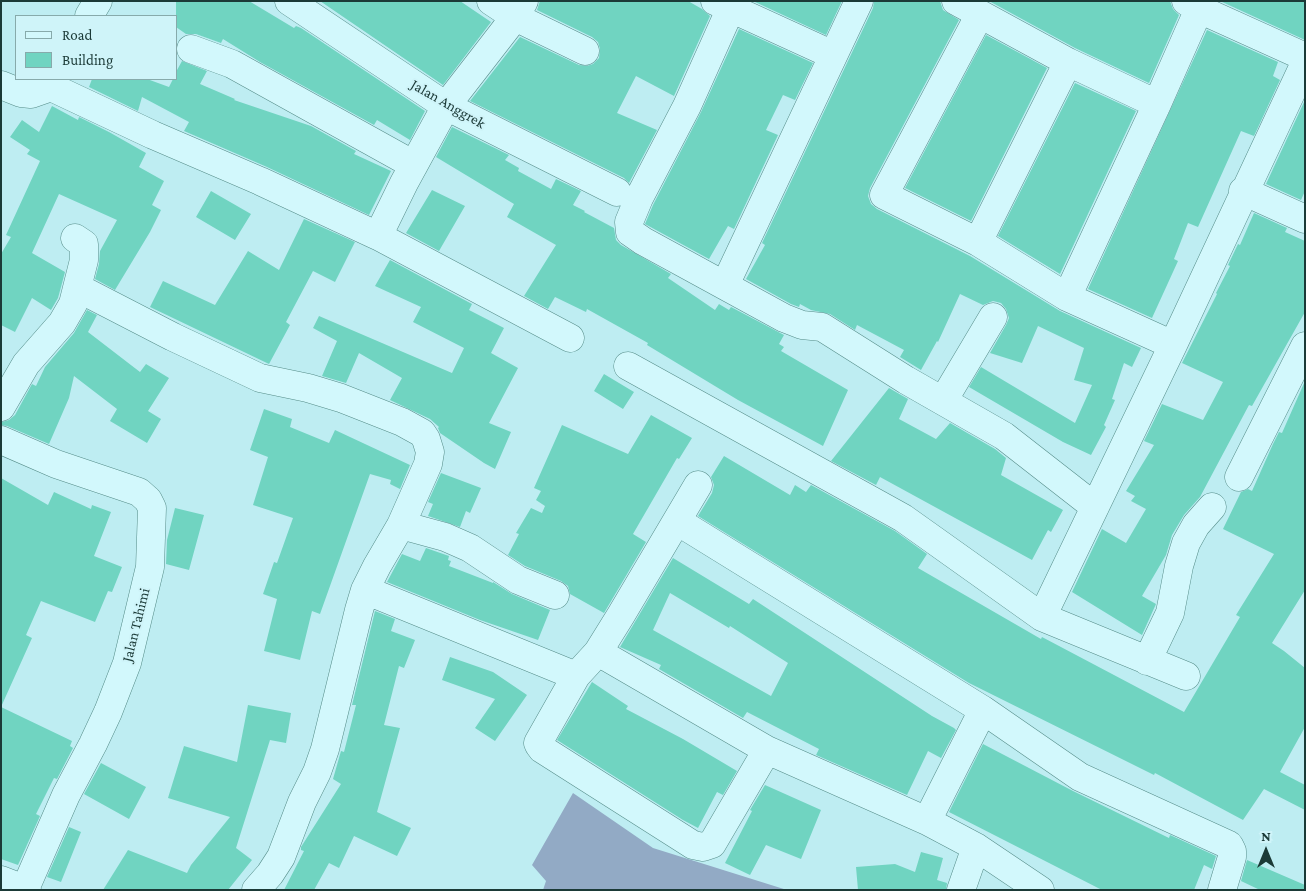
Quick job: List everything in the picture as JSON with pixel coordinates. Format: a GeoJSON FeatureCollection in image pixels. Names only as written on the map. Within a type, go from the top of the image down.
{"type":"FeatureCollection","features":[{"type":"Feature","properties":{"kind":"street","name":"Jalan Anggrek"},"geometry":{"type":"LineString","coordinates":[[288,1],[446,106],[617,192]]}},
{"type":"Feature","properties":{"kind":"street"},"geometry":{"type":"LineString","coordinates":[[491,1],[520,9],[585,51]]}},
{"type":"Feature","properties":{"kind":"street"},"geometry":{"type":"LineString","coordinates":[[725,285],[859,1]]}},
{"type":"Feature","properties":{"kind":"street"},"geometry":{"type":"LineString","coordinates":[[956,1],[1068,62],[1157,104]]}},
{"type":"Feature","properties":{"kind":"street"},"geometry":{"type":"LineString","coordinates":[[833,55],[727,4],[687,106],[639,198],[629,222],[630,232],[643,241],[784,318],[802,325],[822,327],[906,380],[1004,436],[1094,507]]}},
{"type":"Feature","properties":{"kind":"street"},"geometry":{"type":"LineString","coordinates":[[1067,296],[1157,104],[1192,5],[1305,57]]}},
{"type":"Feature","properties":{"kind":"street"},"geometry":{"type":"LineString","coordinates":[[378,236],[446,106],[520,9]]}},
{"type":"Feature","properties":{"kind":"street"},"geometry":{"type":"LineString","coordinates":[[980,14],[884,195],[978,242],[1067,296],[1173,345]]}},
{"type":"Feature","properties":{"kind":"street"},"geometry":{"type":"LineString","coordinates":[[191,49],[232,64],[414,165]]}},
{"type":"Feature","properties":{"kind":"street"},"geometry":{"type":"LineString","coordinates":[[978,242],[1068,62]]}},
{"type":"Feature","properties":{"kind":"street"},"geometry":{"type":"LineString","coordinates":[[1042,618],[1305,63]]}},
{"type":"Feature","properties":{"kind":"street"},"geometry":{"type":"LineString","coordinates":[[11,89],[31,94],[53,83],[153,136],[260,181],[378,236],[570,338]]}},
{"type":"Feature","properties":{"kind":"street"},"geometry":{"type":"LineString","coordinates":[[1244,191],[1305,220]]}},
{"type":"Feature","properties":{"kind":"street"},"geometry":{"type":"LineString","coordinates":[[1,407],[26,364],[62,323],[74,304],[84,260],[84,244],[75,238]]}},
{"type":"Feature","properties":{"kind":"street"},"geometry":{"type":"LineString","coordinates":[[78,288],[260,378],[308,388],[341,398],[402,422],[422,433],[430,452],[428,464],[401,525],[365,590],[325,750],[317,772],[302,802],[281,857],[256,890]]}},
{"type":"Feature","properties":{"kind":"street"},"geometry":{"type":"LineString","coordinates":[[943,401],[992,317]]}},
{"type":"Feature","properties":{"kind":"street"},"geometry":{"type":"LineString","coordinates":[[1239,477],[1303,354]]}},
{"type":"Feature","properties":{"kind":"street"},"geometry":{"type":"LineString","coordinates":[[628,366],[903,518],[1042,618],[1186,676]]}},
{"type":"Feature","properties":{"kind":"street","name":"Jalan Tahimi"},"geometry":{"type":"LineString","coordinates":[[1,440],[56,464],[139,492],[148,500],[152,508],[150,567],[127,663],[93,744],[18,886]]}},
{"type":"Feature","properties":{"kind":"street"},"geometry":{"type":"LineString","coordinates":[[698,485],[621,616],[598,652],[576,676],[538,743],[542,749],[694,845],[703,847],[712,844],[767,750]]}},
{"type":"Feature","properties":{"kind":"street"},"geometry":{"type":"LineString","coordinates":[[1147,661],[1170,613],[1179,566],[1186,543],[1196,525],[1212,507]]}},
{"type":"Feature","properties":{"kind":"street"},"geometry":{"type":"LineString","coordinates":[[677,521],[983,710],[1080,777],[1229,845],[1232,857],[1222,890]]}},
{"type":"Feature","properties":{"kind":"street"},"geometry":{"type":"LineString","coordinates":[[401,525],[445,537],[470,548],[518,580],[555,595]]}},
{"type":"Feature","properties":{"kind":"street"},"geometry":{"type":"LineString","coordinates":[[365,590],[576,676]]}},
{"type":"Feature","properties":{"kind":"street"},"geometry":{"type":"LineString","coordinates":[[598,652],[767,750],[927,821],[976,847],[1040,890]]}},
{"type":"Feature","properties":{"kind":"street"},"geometry":{"type":"LineString","coordinates":[[927,821],[983,710]]}},
{"type":"Feature","properties":{"kind":"street"},"geometry":{"type":"LineString","coordinates":[[961,890],[976,847]]}},
{"type":"Feature","properties":{"kind":"shaded area"},"geometry":{"type":"Polygon","coordinates":[[[573,793],[653,848],[787,890],[543,890],[546,881],[532,865],[573,793]]]}},
{"type":"Feature","properties":{"kind":"building"},"geometry":{"type":"Polygon","coordinates":[[[176,1],[249,1],[294,28],[296,26],[301,28],[425,111],[410,140],[377,120],[374,125],[260,62],[223,39],[221,43],[196,34],[186,34],[178,28],[178,15],[176,15],[176,1]]]}},
{"type":"Feature","properties":{"kind":"building"},"geometry":{"type":"Polygon","coordinates":[[[320,1],[460,1],[491,22],[443,85],[320,1]]]}},
{"type":"Feature","properties":{"kind":"building"},"geometry":{"type":"Polygon","coordinates":[[[540,1],[688,1],[710,16],[674,96],[636,76],[617,113],[657,130],[629,183],[624,178],[470,101],[520,37],[579,65],[587,66],[593,64],[599,58],[600,49],[598,42],[592,37],[537,10],[540,1]]]}},
{"type":"Feature","properties":{"kind":"building"},"geometry":{"type":"Polygon","coordinates":[[[753,1],[842,1],[826,35],[753,1]]]}},
{"type":"Feature","properties":{"kind":"building"},"geometry":{"type":"Polygon","coordinates":[[[874,1],[940,1],[943,10],[959,20],[870,188],[868,196],[871,204],[877,209],[970,256],[1060,311],[1141,348],[1132,367],[1124,363],[1112,399],[1115,400],[1104,425],[1106,427],[1091,455],[1063,442],[969,387],[981,367],[1075,423],[1092,385],[1074,380],[1084,348],[1038,326],[1022,363],[990,353],[1009,318],[1006,309],[1001,303],[993,301],[983,305],[960,294],[938,342],[921,370],[900,357],[904,350],[857,325],[855,330],[830,314],[811,310],[800,304],[799,307],[791,304],[746,279],[765,245],[762,243],[873,8],[874,1]]]}},
{"type":"Feature","properties":{"kind":"building"},"geometry":{"type":"Polygon","coordinates":[[[989,1],[1170,1],[1173,9],[1179,15],[1149,83],[1075,48],[989,1]]]}},
{"type":"Feature","properties":{"kind":"building"},"geometry":{"type":"Polygon","coordinates":[[[1220,1],[1305,1],[1305,40],[1220,1]]]}},
{"type":"Feature","properties":{"kind":"building"},"geometry":{"type":"Polygon","coordinates":[[[739,29],[813,63],[795,100],[783,95],[766,130],[778,135],[734,229],[728,226],[709,259],[645,224],[701,112],[739,29]]]}},
{"type":"Feature","properties":{"kind":"building"},"geometry":{"type":"Polygon","coordinates":[[[1207,30],[1278,62],[1273,76],[1280,80],[1254,136],[1241,131],[1198,227],[1188,223],[1174,259],[1178,261],[1152,318],[1088,289],[1207,30]]]}},
{"type":"Feature","properties":{"kind":"building"},"geometry":{"type":"Polygon","coordinates":[[[986,35],[1047,68],[971,221],[905,188],[986,35]]]}},
{"type":"Feature","properties":{"kind":"building"},"geometry":{"type":"Polygon","coordinates":[[[182,61],[207,71],[200,84],[234,100],[311,126],[356,151],[354,154],[391,171],[369,215],[267,167],[184,131],[189,122],[142,97],[138,111],[89,87],[92,80],[150,80],[169,87],[172,80],[178,80],[178,68],[182,61]]]}},
{"type":"Feature","properties":{"kind":"building"},"geometry":{"type":"Polygon","coordinates":[[[1075,83],[1136,111],[1060,274],[998,236],[1075,83]]]}},
{"type":"Feature","properties":{"kind":"building"},"geometry":{"type":"Polygon","coordinates":[[[1305,100],[1305,191],[1301,200],[1266,184],[1305,100]]]}},
{"type":"Feature","properties":{"kind":"building"},"geometry":{"type":"Polygon","coordinates":[[[52,106],[78,120],[79,117],[109,132],[146,153],[139,167],[164,181],[152,205],[161,210],[115,290],[95,279],[100,251],[117,220],[59,194],[32,253],[65,272],[58,298],[51,310],[32,298],[15,332],[1,325],[1,254],[11,237],[6,235],[40,161],[27,154],[30,150],[10,137],[22,120],[39,132],[52,106]]]}},
{"type":"Feature","properties":{"kind":"building"},"geometry":{"type":"Polygon","coordinates":[[[452,127],[509,155],[505,160],[519,168],[518,171],[551,189],[556,179],[581,191],[573,205],[614,228],[616,240],[621,245],[671,274],[668,278],[715,310],[719,304],[729,310],[731,307],[784,335],[779,344],[784,347],[781,351],[848,390],[823,446],[738,400],[647,345],[648,343],[587,309],[586,312],[555,297],[548,309],[524,296],[556,245],[507,217],[514,204],[436,157],[452,127]]]}},
{"type":"Feature","properties":{"kind":"building"},"geometry":{"type":"Polygon","coordinates":[[[432,190],[465,206],[439,251],[406,233],[432,190]]]}},
{"type":"Feature","properties":{"kind":"building"},"geometry":{"type":"Polygon","coordinates":[[[211,191],[251,214],[235,240],[196,217],[211,191]]]}},
{"type":"Feature","properties":{"kind":"building"},"geometry":{"type":"Polygon","coordinates":[[[1254,213],[1287,228],[1285,232],[1305,241],[1305,312],[1252,406],[1249,405],[1200,497],[1184,515],[1172,535],[1166,555],[1142,596],[1156,604],[1142,635],[1072,592],[1102,529],[1126,543],[1146,509],[1131,501],[1135,496],[1126,491],[1154,445],[1144,441],[1162,404],[1203,420],[1223,382],[1182,363],[1217,294],[1230,266],[1228,265],[1238,244],[1240,245],[1254,213]]]}},
{"type":"Feature","properties":{"kind":"building"},"geometry":{"type":"Polygon","coordinates":[[[304,219],[355,242],[335,282],[313,271],[286,322],[290,325],[269,364],[150,307],[163,281],[215,305],[248,251],[279,270],[304,219]]]}},
{"type":"Feature","properties":{"kind":"building"},"geometry":{"type":"Polygon","coordinates":[[[390,260],[472,304],[469,310],[504,328],[491,353],[518,368],[489,423],[511,432],[495,469],[440,433],[439,427],[430,419],[390,400],[402,378],[359,353],[346,383],[322,376],[337,341],[313,328],[319,316],[452,373],[464,348],[413,322],[421,307],[375,286],[390,260]]]}},
{"type":"Feature","properties":{"kind":"building"},"geometry":{"type":"Polygon","coordinates":[[[87,310],[97,315],[88,332],[140,372],[146,364],[169,378],[148,411],[161,419],[147,443],[110,421],[117,409],[74,376],[69,398],[49,444],[1,425],[2,422],[9,420],[15,415],[32,384],[36,386],[45,367],[74,333],[87,310]]]}},
{"type":"Feature","properties":{"kind":"building"},"geometry":{"type":"Polygon","coordinates":[[[604,374],[634,392],[623,409],[594,391],[604,374]]]}},
{"type":"Feature","properties":{"kind":"building"},"geometry":{"type":"Polygon","coordinates":[[[1305,381],[1305,590],[1272,643],[1305,668],[1305,727],[1280,772],[1305,785],[1305,810],[1264,789],[1243,820],[1155,773],[1154,775],[969,683],[698,516],[712,493],[714,485],[711,477],[724,456],[790,495],[795,485],[806,492],[811,485],[895,531],[927,554],[918,568],[1041,639],[1042,637],[1184,712],[1240,617],[1236,615],[1274,554],[1223,529],[1241,492],[1248,489],[1252,491],[1279,432],[1282,433],[1305,381]]]}},
{"type":"Feature","properties":{"kind":"building"},"geometry":{"type":"Polygon","coordinates":[[[889,388],[908,399],[899,419],[936,439],[950,423],[995,449],[1006,458],[1001,475],[1063,510],[1051,532],[1048,530],[1032,560],[880,477],[876,485],[831,461],[889,388]]]}},
{"type":"Feature","properties":{"kind":"building"},"geometry":{"type":"Polygon","coordinates":[[[264,409],[292,419],[290,427],[329,443],[335,430],[410,465],[400,489],[390,484],[391,480],[370,474],[320,614],[312,611],[300,660],[264,651],[277,599],[263,594],[274,562],[277,563],[293,518],[253,505],[268,457],[250,450],[264,409]]]}},
{"type":"Feature","properties":{"kind":"building"},"geometry":{"type":"Polygon","coordinates":[[[651,415],[692,438],[679,459],[677,458],[633,534],[646,542],[604,613],[570,594],[568,586],[561,581],[525,566],[508,555],[519,534],[516,533],[531,508],[542,513],[545,506],[536,500],[541,491],[534,488],[562,425],[628,454],[651,415]]]}},
{"type":"Feature","properties":{"kind":"building"},"geometry":{"type":"Polygon","coordinates":[[[441,473],[481,488],[470,513],[466,511],[460,527],[428,516],[433,504],[428,502],[441,473]]]}},
{"type":"Feature","properties":{"kind":"building"},"geometry":{"type":"Polygon","coordinates":[[[1,478],[48,505],[54,492],[91,509],[92,505],[111,512],[94,556],[122,567],[112,592],[108,591],[95,622],[41,601],[26,635],[32,638],[1,707],[1,478]]]}},
{"type":"Feature","properties":{"kind":"building"},"geometry":{"type":"Polygon","coordinates":[[[175,508],[204,515],[189,570],[166,564],[167,540],[175,508]]]}},
{"type":"Feature","properties":{"kind":"building"},"geometry":{"type":"Polygon","coordinates":[[[426,548],[449,556],[448,560],[451,561],[449,566],[493,582],[512,594],[550,610],[538,640],[480,620],[387,582],[402,554],[420,561],[426,548]]]}},
{"type":"Feature","properties":{"kind":"building"},"geometry":{"type":"Polygon","coordinates":[[[673,558],[749,604],[753,599],[956,730],[941,758],[928,751],[907,795],[816,755],[819,749],[747,712],[743,718],[659,669],[661,665],[620,647],[673,558]],[[670,593],[653,630],[771,696],[788,663],[730,626],[729,628],[670,593]]]}},
{"type":"Feature","properties":{"kind":"building"},"geometry":{"type":"Polygon","coordinates":[[[375,611],[395,619],[391,631],[415,640],[404,668],[399,666],[384,725],[400,728],[377,812],[411,828],[397,856],[354,836],[339,868],[329,863],[314,890],[284,890],[304,851],[301,850],[301,847],[341,784],[333,779],[341,751],[344,752],[356,705],[352,705],[375,611]]]}},
{"type":"Feature","properties":{"kind":"building"},"geometry":{"type":"Polygon","coordinates":[[[450,657],[493,672],[527,695],[495,741],[475,728],[495,699],[442,680],[450,657]]]}},
{"type":"Feature","properties":{"kind":"building"},"geometry":{"type":"Polygon","coordinates":[[[592,682],[628,706],[626,709],[683,739],[737,771],[723,795],[717,792],[698,828],[557,740],[592,682]]]}},
{"type":"Feature","properties":{"kind":"building"},"geometry":{"type":"Polygon","coordinates":[[[248,705],[291,713],[286,743],[270,740],[236,848],[252,860],[228,890],[103,890],[128,850],[187,873],[191,865],[230,817],[168,798],[184,746],[237,762],[248,705]]]}},
{"type":"Feature","properties":{"kind":"building"},"geometry":{"type":"Polygon","coordinates":[[[1,707],[72,741],[70,746],[73,748],[57,779],[54,778],[36,814],[40,816],[18,865],[1,859],[1,707]]]}},
{"type":"Feature","properties":{"kind":"building"},"geometry":{"type":"Polygon","coordinates":[[[983,744],[1169,838],[1170,835],[1216,856],[1212,869],[1204,865],[1194,890],[1102,890],[949,812],[983,744]]]}},
{"type":"Feature","properties":{"kind":"building"},"geometry":{"type":"Polygon","coordinates":[[[101,763],[146,787],[129,819],[84,794],[101,763]]]}},
{"type":"Feature","properties":{"kind":"building"},"geometry":{"type":"Polygon","coordinates":[[[765,785],[821,810],[801,859],[766,845],[750,875],[725,863],[752,811],[750,810],[765,785]]]}},
{"type":"Feature","properties":{"kind":"building"},"geometry":{"type":"Polygon","coordinates":[[[69,827],[81,832],[61,882],[47,877],[69,827]]]}},
{"type":"Feature","properties":{"kind":"building"},"geometry":{"type":"Polygon","coordinates":[[[921,852],[943,858],[937,880],[947,883],[946,890],[858,890],[856,867],[895,864],[915,872],[921,852]]]}},
{"type":"Feature","properties":{"kind":"building"},"geometry":{"type":"Polygon","coordinates":[[[1247,860],[1305,885],[1305,890],[1260,890],[1241,881],[1247,860]]]}}]}
